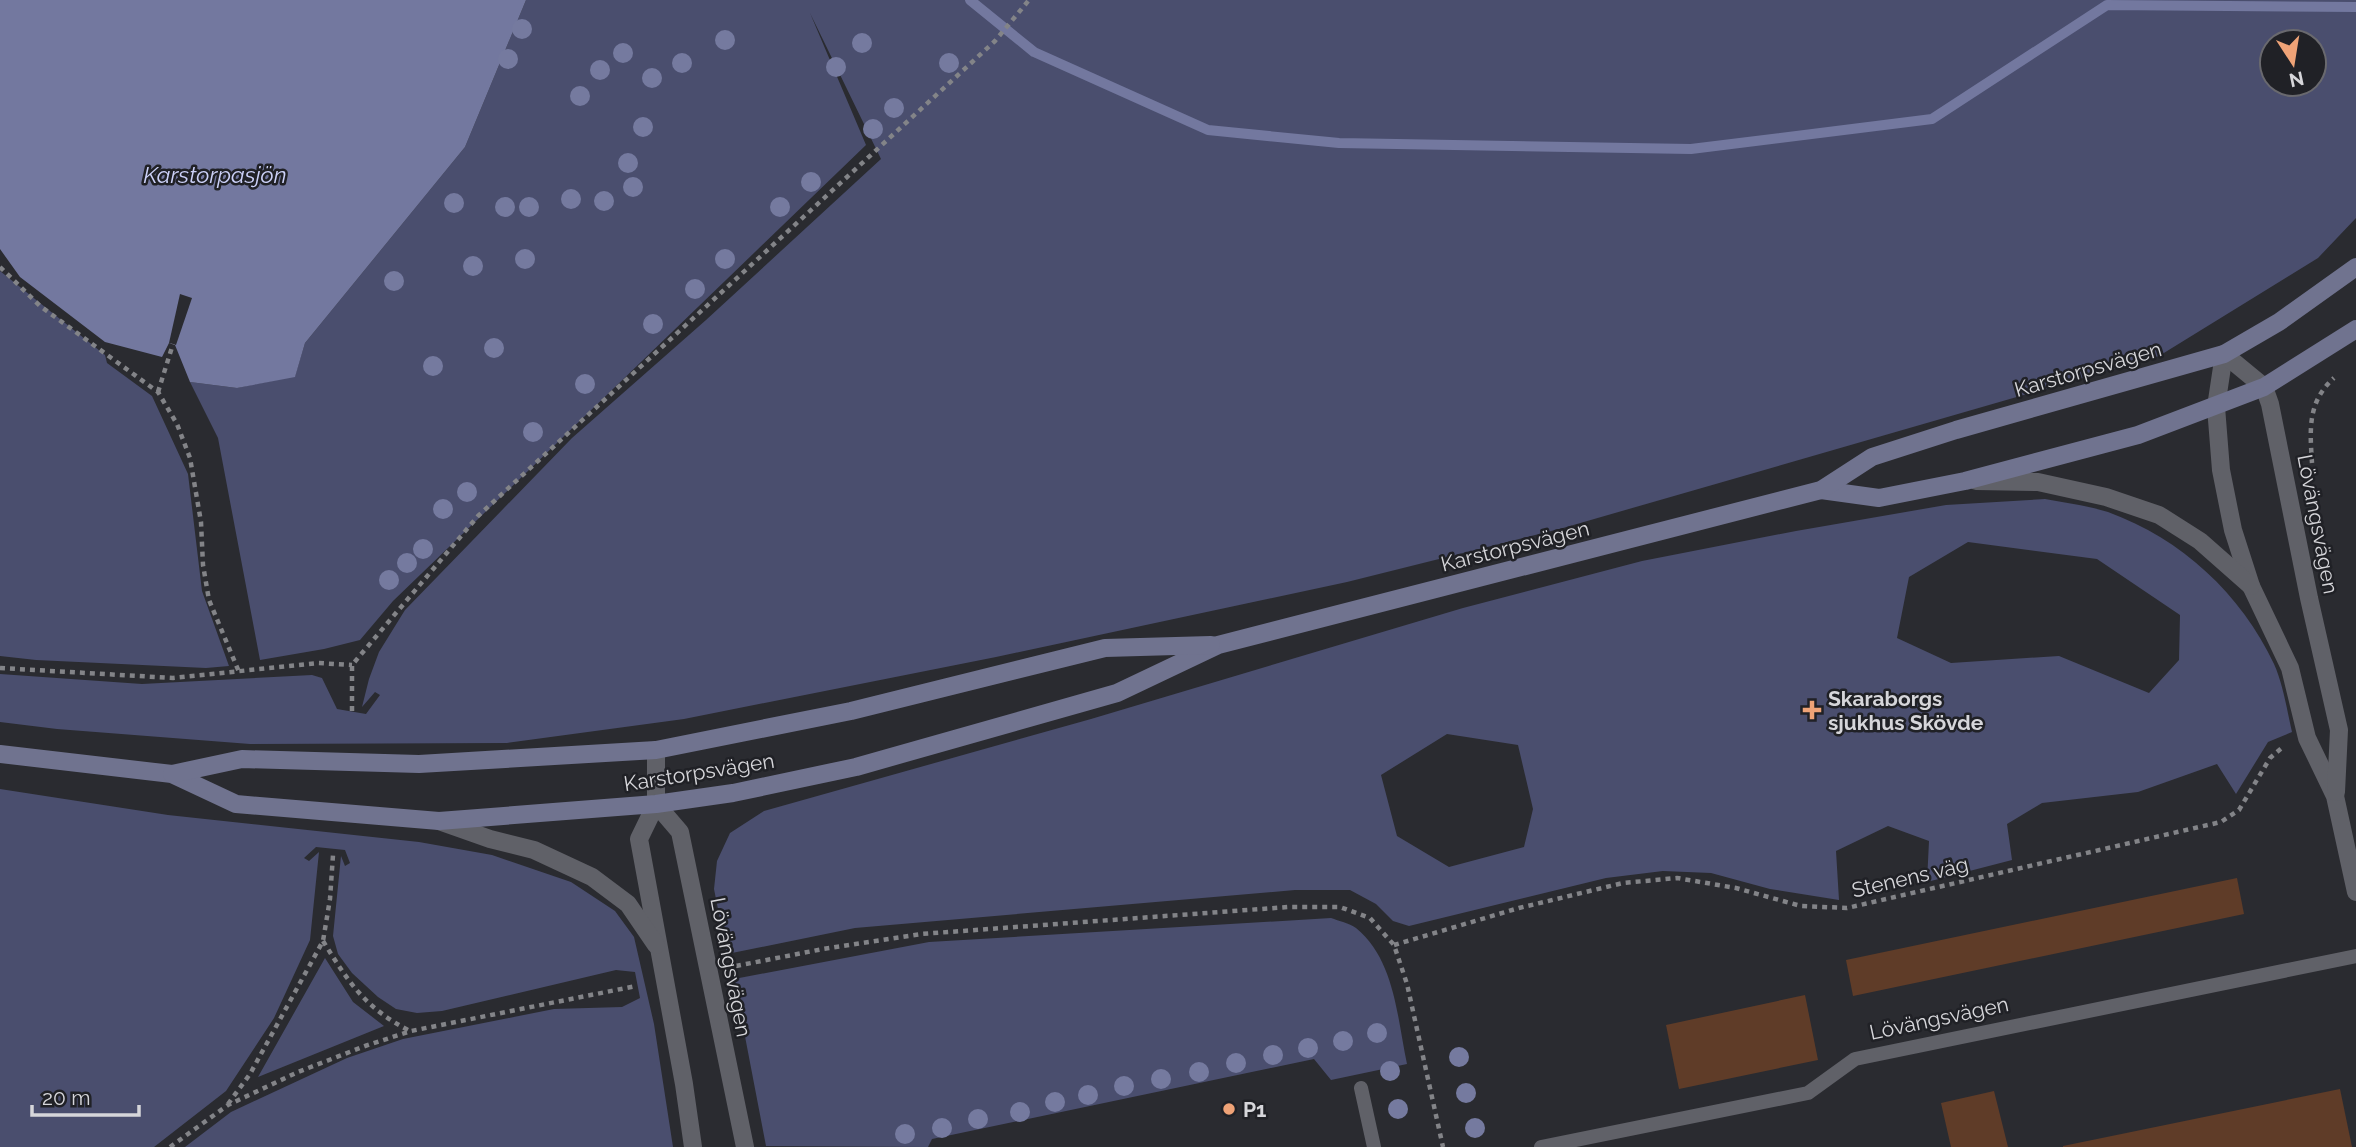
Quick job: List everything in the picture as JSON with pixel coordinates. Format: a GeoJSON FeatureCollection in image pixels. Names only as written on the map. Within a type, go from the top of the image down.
{"type":"FeatureCollection","features":[{"type":"Feature","properties":{"kind":"main road","name":"Karstorpsvägen"},"geometry":{"type":"LineString","coordinates":[[0,754],[172,774],[236,804],[439,821],[656,804],[733,793],[856,767],[1117,693],[1218,645],[1821,490],[1872,457],[1969,426],[2224,354],[2279,322],[2356,267]]}},
{"type":"Feature","properties":{"kind":"main road","name":"Karstorpsvägen"},"geometry":{"type":"LineString","coordinates":[[1821,490],[1879,498],[1965,481],[2138,435],[2264,387],[2356,329]]}},
{"type":"Feature","properties":{"kind":"main road","name":"Karstorpsvägen"},"geometry":{"type":"LineString","coordinates":[[172,774],[242,758],[419,764],[656,750],[851,711],[1105,648],[1218,645]]}},
{"type":"Feature","properties":{"kind":"street"},"geometry":{"type":"LineString","coordinates":[[2224,354],[2264,387]]}},
{"type":"Feature","properties":{"kind":"street","name":"Lövängsvägen"},"geometry":{"type":"LineString","coordinates":[[2224,354],[2216,407],[2221,470],[2232,530],[2251,586],[2290,668],[2307,738],[2336,796]]}},
{"type":"Feature","properties":{"kind":"street","name":"Lövängsvägen"},"geometry":{"type":"LineString","coordinates":[[2264,387],[2339,730],[2336,796],[2356,891]]}},
{"type":"Feature","properties":{"kind":"street","name":"Lövängsvägen"},"geometry":{"type":"LineString","coordinates":[[1965,481],[2038,482],[2106,497],[2159,515],[2200,541],[2251,586]]}},
{"type":"Feature","properties":{"kind":"street"},"geometry":{"type":"LineString","coordinates":[[656,750],[656,804],[639,839],[693,1147]]}},
{"type":"Feature","properties":{"kind":"street","name":"Lövängsvägen"},"geometry":{"type":"LineString","coordinates":[[656,804],[680,832],[745,1147]]}},
{"type":"Feature","properties":{"kind":"street"},"geometry":{"type":"LineString","coordinates":[[439,821],[489,839],[534,850],[592,877],[628,904],[660,951]]}},
{"type":"Feature","properties":{"kind":"lane","name":"Lövängsvägen"},"geometry":{"type":"LineString","coordinates":[[1541,1147],[1808,1093],[1855,1059],[2356,956]]}},
{"type":"Feature","properties":{"kind":"lane"},"geometry":{"type":"LineString","coordinates":[[1361,1088],[1374,1147]]}},
{"type":"Feature","properties":{"kind":"path"},"geometry":{"type":"LineString","coordinates":[[352,711],[352,665],[478,516],[995,41],[1029,0]]}},
{"type":"Feature","properties":{"kind":"path"},"geometry":{"type":"LineString","coordinates":[[0,267],[40,306],[158,392],[177,424],[190,458],[201,522],[203,565],[209,600],[239,672]]}},
{"type":"Feature","properties":{"kind":"path"},"geometry":{"type":"LineString","coordinates":[[158,392],[173,344]]}},
{"type":"Feature","properties":{"kind":"path"},"geometry":{"type":"LineString","coordinates":[[2312,469],[2309,423],[2323,388],[2339,373]]}},
{"type":"Feature","properties":{"kind":"path"},"geometry":{"type":"LineString","coordinates":[[0,668],[173,678],[318,663],[352,665]]}},
{"type":"Feature","properties":{"kind":"path","name":"Stenens väg"},"geometry":{"type":"LineString","coordinates":[[1394,945],[1571,895],[1623,883],[1664,879],[1677,878],[1735,888],[1801,906],[1847,908],[2221,822],[2239,810],[2270,758],[2288,743],[2307,738]]}},
{"type":"Feature","properties":{"kind":"path"},"geometry":{"type":"LineString","coordinates":[[228,1105],[250,1074],[323,941],[330,899],[333,855]]}},
{"type":"Feature","properties":{"kind":"path"},"geometry":{"type":"LineString","coordinates":[[737,966],[921,934],[1288,907],[1340,907],[1370,918],[1394,945],[1407,984],[1443,1147]]}},
{"type":"Feature","properties":{"kind":"path"},"geometry":{"type":"LineString","coordinates":[[323,941],[349,984],[369,1005],[411,1031]]}},
{"type":"Feature","properties":{"kind":"path"},"geometry":{"type":"LineString","coordinates":[[170,1147],[228,1105],[298,1072],[365,1046],[411,1031],[636,986]]}},
{"type":"Feature","properties":{"kind":"shaded area"},"geometry":{"type":"Polygon","coordinates":[[[526,0],[2356,0],[2356,218],[2318,258],[2159,356],[1563,528],[1347,582],[996,657],[684,719],[507,743],[250,744],[0,722],[0,674],[142,684],[312,675],[322,678],[337,709],[366,714],[380,695],[375,692],[362,707],[379,652],[405,610],[572,438],[706,320],[881,159],[810,13],[866,145],[393,601],[360,640],[260,660],[218,438],[190,382],[237,388],[295,376],[305,343],[465,147],[526,0]]]}},
{"type":"Feature","properties":{"kind":"shaded area"},"geometry":{"type":"Polygon","coordinates":[[[0,271],[105,355],[107,363],[152,396],[188,474],[202,591],[229,666],[206,668],[0,656],[0,271]]]}},
{"type":"Feature","properties":{"kind":"shaded area"},"geometry":{"type":"Polygon","coordinates":[[[2045,499],[2108,512],[2161,537],[2206,572],[2245,615],[2274,664],[2292,732],[2268,742],[2236,794],[2217,764],[2138,792],[2042,803],[2007,824],[2012,860],[1927,882],[1929,841],[1888,826],[1836,851],[1839,900],[1770,889],[1711,873],[1663,871],[1606,878],[1409,926],[1393,921],[1376,904],[1350,890],[1295,890],[855,928],[727,954],[714,889],[717,861],[730,833],[764,811],[1091,719],[1463,608],[1642,561],[1946,505],[2045,499]],[[1968,542],[1909,577],[1897,638],[1951,663],[2059,656],[2149,693],[2179,660],[2180,615],[2097,559],[1968,542]],[[1447,734],[1381,775],[1397,836],[1449,867],[1524,847],[1533,809],[1518,745],[1447,734]]]}},
{"type":"Feature","properties":{"kind":"shaded area"},"geometry":{"type":"Polygon","coordinates":[[[0,789],[168,815],[419,842],[492,855],[571,882],[615,911],[634,937],[654,1024],[673,1147],[185,1147],[231,1112],[347,1058],[403,1039],[554,1009],[622,1007],[640,998],[635,972],[616,970],[442,1011],[417,1013],[396,1009],[378,997],[352,973],[338,954],[333,936],[341,856],[345,866],[350,863],[345,850],[316,847],[304,858],[309,861],[319,852],[310,940],[274,1018],[226,1091],[154,1147],[0,1147],[0,789]]]}},
{"type":"Feature","properties":{"kind":"shaded area"},"geometry":{"type":"Polygon","coordinates":[[[1331,918],[1356,928],[1379,956],[1387,973],[1397,1009],[1407,1064],[1331,1080],[1314,1059],[932,1139],[928,1147],[766,1146],[734,979],[929,942],[1331,918]]]}},
{"type":"Feature","properties":{"kind":"shaded area"},"geometry":{"type":"Polygon","coordinates":[[[325,958],[353,1002],[384,1026],[258,1077],[325,958]]]}},
{"type":"Feature","properties":{"kind":"water","name":"Karstorpasjön"},"geometry":{"type":"Polygon","coordinates":[[[0,0],[526,0],[465,147],[305,343],[295,377],[237,388],[190,382],[175,345],[169,343],[162,357],[105,342],[20,277],[0,249],[0,0]]]}},
{"type":"Feature","properties":{"kind":"pier"},"geometry":{"type":"Polygon","coordinates":[[[180,294],[192,298],[176,345],[169,343],[180,294]]]}},
{"type":"Feature","properties":{"kind":"building"},"geometry":{"type":"Polygon","coordinates":[[[2237,878],[2244,914],[1853,996],[1846,960],[2237,878]]]}},
{"type":"Feature","properties":{"kind":"building"},"geometry":{"type":"Polygon","coordinates":[[[1805,995],[1818,1060],[1679,1089],[1666,1025],[1805,995]]]}},
{"type":"Feature","properties":{"kind":"building"},"geometry":{"type":"Polygon","coordinates":[[[2340,1089],[2352,1147],[2063,1147],[2063,1146],[2340,1089]]]}},
{"type":"Feature","properties":{"kind":"building"},"geometry":{"type":"Polygon","coordinates":[[[1994,1091],[2008,1147],[1951,1147],[1941,1103],[1994,1091]]]}},
{"type":"Feature","properties":{"kind":"waterway"},"geometry":{"type":"LineString","coordinates":[[970,0],[1034,52],[1208,130],[1339,143],[1691,149],[1932,119],[2107,5],[2356,7]]}},
{"type":"Feature","properties":{"kind":"place","name":"Skaraborgs sjukhus Skövde"},"geometry":{"type":"Point","coordinates":[1812,710]}},
{"type":"Feature","properties":{"kind":"place","name":"P1"},"geometry":{"type":"Point","coordinates":[1229,1109]}}]}
